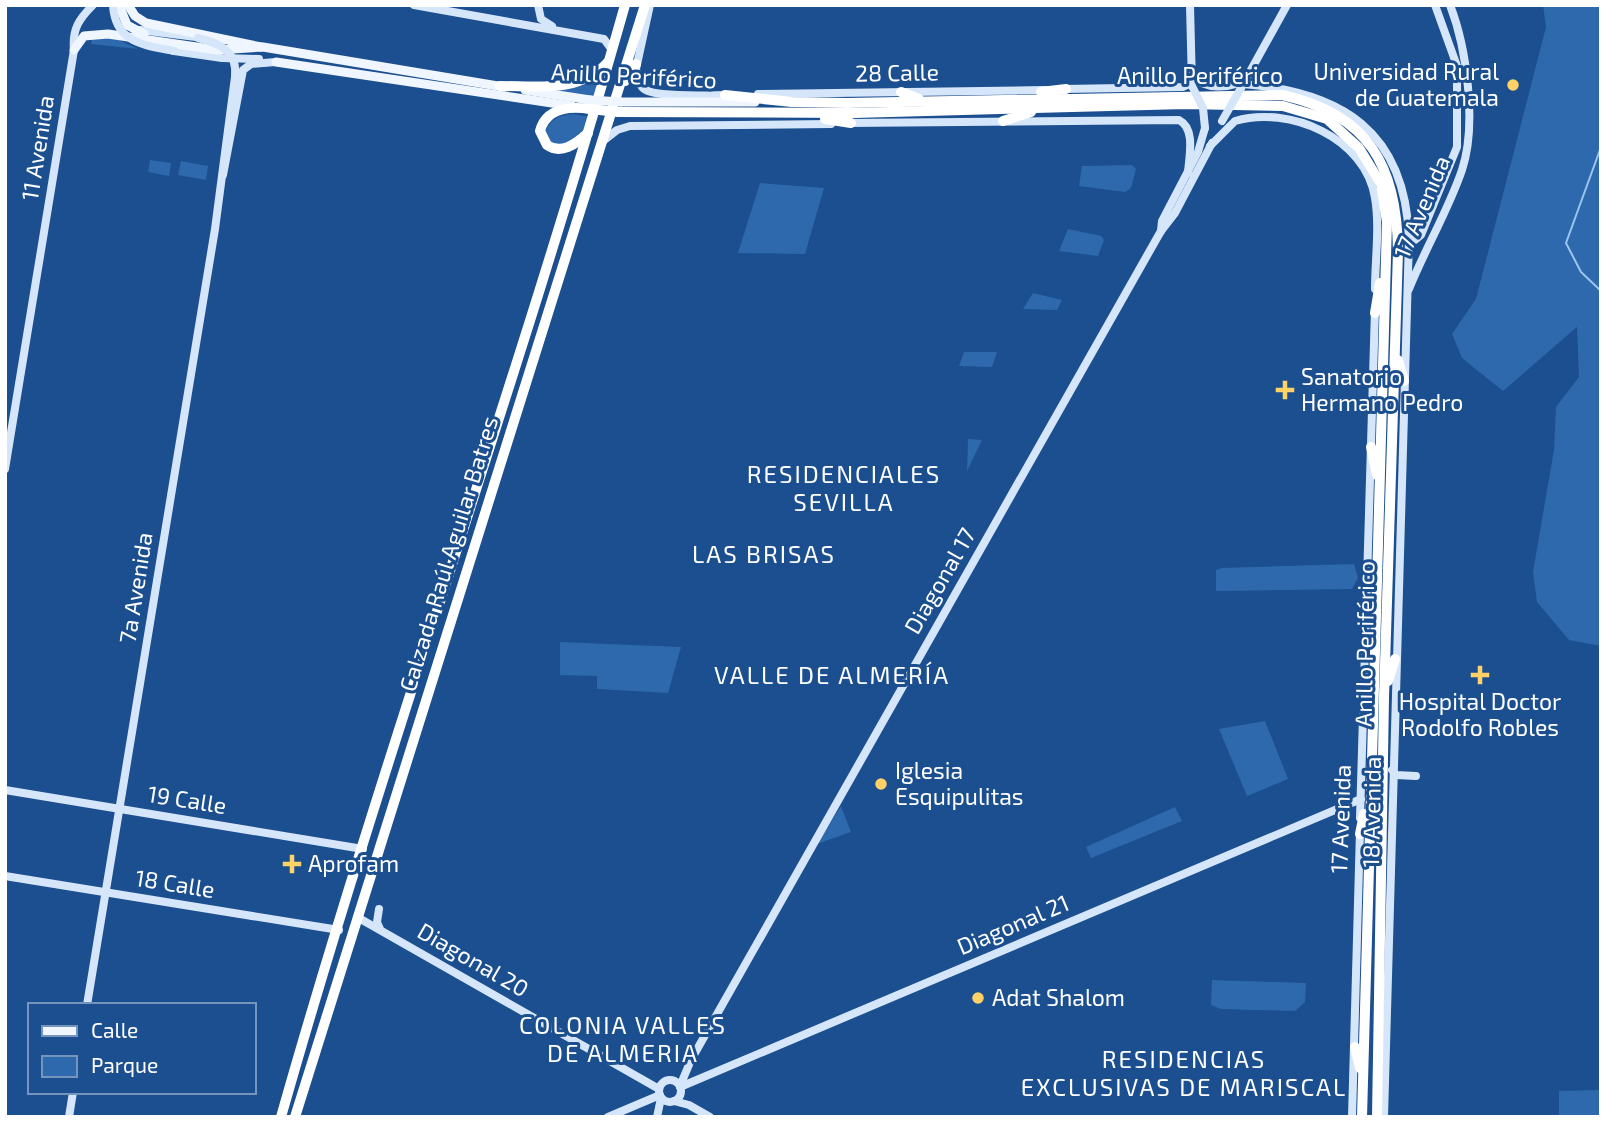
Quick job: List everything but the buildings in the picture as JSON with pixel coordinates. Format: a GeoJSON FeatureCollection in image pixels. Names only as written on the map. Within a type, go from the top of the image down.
{"type":"FeatureCollection","features":[{"type":"Feature","properties":{"kind":"highway","name":"Calzada Raúl Aguilar Batres"},"geometry":{"type":"LineString","coordinates":[[281,1117],[590,131],[625,5]]}},
{"type":"Feature","properties":{"kind":"highway","name":"Calzada Raúl Aguilar Batres"},"geometry":{"type":"LineString","coordinates":[[295,1117],[618,104],[645,5]]}},
{"type":"Feature","properties":{"kind":"highway"},"geometry":{"type":"LineString","coordinates":[[500,86],[576,84],[596,74],[611,55]]}},
{"type":"Feature","properties":{"kind":"highway"},"geometry":{"type":"LineString","coordinates":[[618,104],[636,64]]}},
{"type":"Feature","properties":{"kind":"highway"},"geometry":{"type":"LineString","coordinates":[[618,104],[637,79]]}},
{"type":"Feature","properties":{"kind":"highway"},"geometry":{"type":"LineString","coordinates":[[991,99],[1066,89]]}},
{"type":"Feature","properties":{"kind":"highway"},"geometry":{"type":"LineString","coordinates":[[901,92],[925,101]]}},
{"type":"Feature","properties":{"kind":"highway"},"geometry":{"type":"LineString","coordinates":[[725,95],[792,102]]}},
{"type":"Feature","properties":{"kind":"highway","name":"Anillo Periférico"},"geometry":{"type":"LineString","coordinates":[[792,102],[1282,95],[1328,108],[1351,123],[1369,142],[1390,179],[1398,222],[1384,697],[1382,1115]]}},
{"type":"Feature","properties":{"kind":"highway","name":"Anillo Periférico"},"geometry":{"type":"LineString","coordinates":[[574,107],[618,104],[854,114],[1185,104],[1283,106],[1327,119],[1344,132],[1374,167],[1386,200],[1387,246],[1381,490],[1369,788],[1362,1117]]}},
{"type":"Feature","properties":{"kind":"highway"},"geometry":{"type":"LineString","coordinates":[[574,107],[548,117],[542,124],[542,139],[552,148],[559,149],[574,144],[590,131]]}},
{"type":"Feature","properties":{"kind":"highway"},"geometry":{"type":"LineString","coordinates":[[1003,121],[1043,108]]}},
{"type":"Feature","properties":{"kind":"highway"},"geometry":{"type":"LineString","coordinates":[[1203,108],[1221,116],[1278,113],[1303,117],[1342,138],[1374,167]]}},
{"type":"Feature","properties":{"kind":"highway"},"geometry":{"type":"LineString","coordinates":[[781,111],[851,123]]}},
{"type":"Feature","properties":{"kind":"highway"},"geometry":{"type":"LineString","coordinates":[[1375,313],[1387,246]]}},
{"type":"Feature","properties":{"kind":"highway"},"geometry":{"type":"LineString","coordinates":[[1394,340],[1398,367],[1404,381]]}},
{"type":"Feature","properties":{"kind":"highway"},"geometry":{"type":"LineString","coordinates":[[1371,447],[1381,490]]}},
{"type":"Feature","properties":{"kind":"highway"},"geometry":{"type":"LineString","coordinates":[[1384,697],[1395,659]]}},
{"type":"Feature","properties":{"kind":"highway"},"geometry":{"type":"LineString","coordinates":[[1360,834],[1369,788]]}},
{"type":"Feature","properties":{"kind":"highway"},"geometry":{"type":"LineString","coordinates":[[1382,914],[1390,952]]}},
{"type":"Feature","properties":{"kind":"highway"},"geometry":{"type":"LineString","coordinates":[[1355,1047],[1363,1085]]}},
{"type":"Feature","properties":{"kind":"main road"},"geometry":{"type":"LineString","coordinates":[[124,5],[129,27],[151,38]]}},
{"type":"Feature","properties":{"kind":"main road"},"geometry":{"type":"LineString","coordinates":[[124,5],[146,23],[263,47]]}},
{"type":"Feature","properties":{"kind":"main road","name":"Anillo Periférico"},"geometry":{"type":"LineString","coordinates":[[74,50],[79,40],[91,34],[151,38],[216,50],[263,47],[500,86],[590,104]]}},
{"type":"Feature","properties":{"kind":"main road","name":"Anillo Periférico"},"geometry":{"type":"LineString","coordinates":[[276,62],[574,107]]}},
{"type":"Feature","properties":{"kind":"main road","name":"Anillo Periférico"},"geometry":{"type":"LineString","coordinates":[[618,104],[792,102]]}},
{"type":"Feature","properties":{"kind":"street","name":"11 Avenida"},"geometry":{"type":"LineString","coordinates":[[5,469],[77,25],[93,5]]}},
{"type":"Feature","properties":{"kind":"street","name":"Anillo Periférico"},"geometry":{"type":"LineString","coordinates":[[113,5],[117,25],[129,39],[174,51],[276,62]]}},
{"type":"Feature","properties":{"kind":"street","name":"7a Avenida"},"geometry":{"type":"LineString","coordinates":[[87,1003],[222,177],[236,62],[226,49],[198,38],[136,28],[124,5]]}},
{"type":"Feature","properties":{"kind":"street"},"geometry":{"type":"LineString","coordinates":[[414,5],[606,39],[611,55]]}},
{"type":"Feature","properties":{"kind":"street"},"geometry":{"type":"LineString","coordinates":[[525,24],[536,15],[538,5]]}},
{"type":"Feature","properties":{"kind":"street"},"geometry":{"type":"LineString","coordinates":[[538,5],[544,23],[566,32]]}},
{"type":"Feature","properties":{"kind":"street"},"geometry":{"type":"LineString","coordinates":[[637,79],[636,64],[650,5]]}},
{"type":"Feature","properties":{"kind":"street"},"geometry":{"type":"LineString","coordinates":[[1190,5],[1191,82]]}},
{"type":"Feature","properties":{"kind":"street","name":"Diagonal 17"},"geometry":{"type":"LineString","coordinates":[[657,1117],[1161,231],[1175,213],[1210,146],[1221,116],[1243,84],[1287,5]]}},
{"type":"Feature","properties":{"kind":"street","name":"17 Avenida"},"geometry":{"type":"LineString","coordinates":[[1409,238],[1416,239],[1424,228],[1457,147],[1457,66],[1435,5]]}},
{"type":"Feature","properties":{"kind":"street","name":"17 Avenida"},"geometry":{"type":"LineString","coordinates":[[1405,298],[1461,173],[1466,151],[1467,61],[1450,5]]}},
{"type":"Feature","properties":{"kind":"street","name":"7a Avenida"},"geometry":{"type":"LineString","coordinates":[[222,177],[228,164],[243,71],[251,64],[276,62]]}},
{"type":"Feature","properties":{"kind":"street"},"geometry":{"type":"LineString","coordinates":[[1253,65],[1259,85]]}},
{"type":"Feature","properties":{"kind":"street","name":"28 Calle"},"geometry":{"type":"LineString","coordinates":[[637,79],[645,89],[656,93],[725,95],[1183,87],[1191,82]]}},
{"type":"Feature","properties":{"kind":"street","name":"Anillo Periférico"},"geometry":{"type":"LineString","coordinates":[[1191,82],[1207,86],[1243,84],[1288,89],[1331,102],[1356,119],[1376,139],[1403,187],[1409,238],[1405,298]]}},
{"type":"Feature","properties":{"kind":"street","name":"Diagonal 17"},"geometry":{"type":"LineString","coordinates":[[1161,231],[1162,221],[1188,173],[1205,128],[1203,108],[1191,82]]}},
{"type":"Feature","properties":{"kind":"street"},"geometry":{"type":"LineString","coordinates":[[1210,146],[1235,121],[1277,118],[1320,130],[1349,150],[1365,172],[1375,199],[1375,313]]}},
{"type":"Feature","properties":{"kind":"street"},"geometry":{"type":"LineString","coordinates":[[604,141],[617,130],[630,126],[1179,120],[1188,128],[1190,136],[1188,173]]}},
{"type":"Feature","properties":{"kind":"street"},"geometry":{"type":"LineString","coordinates":[[1424,228],[1435,231]]}},
{"type":"Feature","properties":{"kind":"street","name":"18 Avenida"},"geometry":{"type":"LineString","coordinates":[[1382,1115],[1390,952],[1392,770],[1405,298]]}},
{"type":"Feature","properties":{"kind":"street","name":"17 Avenida"},"geometry":{"type":"LineString","coordinates":[[1352,1117],[1375,313]]}},
{"type":"Feature","properties":{"kind":"street"},"geometry":{"type":"LineString","coordinates":[[1392,770],[1396,775],[1416,776]]}},
{"type":"Feature","properties":{"kind":"street","name":"19 Calle"},"geometry":{"type":"LineString","coordinates":[[5,790],[363,849]]}},
{"type":"Feature","properties":{"kind":"street","name":"Diagonal 21"},"geometry":{"type":"LineString","coordinates":[[608,1117],[1361,799]]}},
{"type":"Feature","properties":{"kind":"street","name":"18 Calle"},"geometry":{"type":"LineString","coordinates":[[5,876],[339,930]]}},
{"type":"Feature","properties":{"kind":"street"},"geometry":{"type":"LineString","coordinates":[[379,909],[377,922],[380,929]]}},
{"type":"Feature","properties":{"kind":"street","name":"Diagonal 20"},"geometry":{"type":"LineString","coordinates":[[357,917],[710,1117]]}},
{"type":"Feature","properties":{"kind":"street","name":"Diagonal 17"},"geometry":{"type":"LineString","coordinates":[[670,1092],[691,1060]]}},
{"type":"Feature","properties":{"kind":"street"},"geometry":{"type":"LineString","coordinates":[[686,1071],[690,1077],[698,1079]]}},
{"type":"Feature","properties":{"kind":"street"},"geometry":{"type":"LineString","coordinates":[[69,1117],[73,1094]]}},
{"type":"Feature","properties":{"kind":"green space"},"geometry":{"type":"Polygon","coordinates":[[[1543,5],[1601,5],[1601,646],[1569,640],[1537,602],[1533,572],[1554,450],[1556,407],[1579,377],[1577,327],[1503,391],[1462,358],[1452,334],[1476,299],[1546,27],[1543,5]]]}},
{"type":"Feature","properties":{"kind":"green space"},"geometry":{"type":"Polygon","coordinates":[[[92,37],[117,39],[138,49],[91,44],[92,37]]]}},
{"type":"Feature","properties":{"kind":"green space"},"geometry":{"type":"Polygon","coordinates":[[[603,69],[594,98],[520,88],[575,87],[603,69]]]}},
{"type":"Feature","properties":{"kind":"green space"},"geometry":{"type":"Polygon","coordinates":[[[572,114],[590,117],[587,129],[561,146],[551,143],[545,131],[550,123],[556,118],[572,114]]]}},
{"type":"Feature","properties":{"kind":"green space"},"geometry":{"type":"Polygon","coordinates":[[[150,160],[171,163],[169,176],[148,172],[150,160]]]}},
{"type":"Feature","properties":{"kind":"green space"},"geometry":{"type":"Polygon","coordinates":[[[181,161],[208,166],[206,180],[178,175],[181,161]]]}},
{"type":"Feature","properties":{"kind":"green space"},"geometry":{"type":"Polygon","coordinates":[[[1132,165],[1136,169],[1131,188],[1125,192],[1079,186],[1082,166],[1132,165]]]}},
{"type":"Feature","properties":{"kind":"green space"},"geometry":{"type":"Polygon","coordinates":[[[760,183],[824,188],[805,254],[738,253],[760,183]]]}},
{"type":"Feature","properties":{"kind":"green space"},"geometry":{"type":"Polygon","coordinates":[[[1068,229],[1101,236],[1104,240],[1098,256],[1059,251],[1068,229]]]}},
{"type":"Feature","properties":{"kind":"green space"},"geometry":{"type":"Polygon","coordinates":[[[1033,293],[1062,300],[1057,310],[1023,309],[1033,293]]]}},
{"type":"Feature","properties":{"kind":"green space"},"geometry":{"type":"Polygon","coordinates":[[[964,352],[997,352],[992,367],[959,366],[964,352]]]}},
{"type":"Feature","properties":{"kind":"green space"},"geometry":{"type":"Polygon","coordinates":[[[968,439],[982,440],[967,471],[968,439]]]}},
{"type":"Feature","properties":{"kind":"green space"},"geometry":{"type":"Polygon","coordinates":[[[1354,564],[1358,578],[1352,589],[1216,591],[1216,570],[1222,568],[1354,564]]]}},
{"type":"Feature","properties":{"kind":"green space"},"geometry":{"type":"Polygon","coordinates":[[[560,642],[681,647],[668,693],[597,689],[597,676],[560,675],[560,642]]]}},
{"type":"Feature","properties":{"kind":"green space"},"geometry":{"type":"Polygon","coordinates":[[[1265,721],[1288,779],[1247,796],[1219,729],[1265,721]]]}},
{"type":"Feature","properties":{"kind":"green space"},"geometry":{"type":"Polygon","coordinates":[[[841,806],[851,832],[817,844],[841,806]]]}},
{"type":"Feature","properties":{"kind":"green space"},"geometry":{"type":"Polygon","coordinates":[[[1175,807],[1182,821],[1091,858],[1086,847],[1175,807]]]}},
{"type":"Feature","properties":{"kind":"green space"},"geometry":{"type":"Polygon","coordinates":[[[1212,980],[1306,983],[1305,1002],[1295,1011],[1221,1009],[1211,1005],[1212,980]]]}},
{"type":"Feature","properties":{"kind":"green space"},"geometry":{"type":"Polygon","coordinates":[[[1601,1090],[1601,1117],[1559,1117],[1559,1091],[1601,1090]]]}},
{"type":"Feature","properties":{"kind":"waterway"},"geometry":{"type":"LineString","coordinates":[[1601,147],[1566,243],[1581,272],[1601,291]]}},
{"type":"Feature","properties":{"kind":"place","name":"Universidad Rural de Guatemala"},"geometry":{"type":"Point","coordinates":[1513,85]}},
{"type":"Feature","properties":{"kind":"place","name":"Sanatorio Hermano Pedro"},"geometry":{"type":"Point","coordinates":[1285,390]}},
{"type":"Feature","properties":{"kind":"place","name":"Hospital Doctor Rodolfo Robles"},"geometry":{"type":"Point","coordinates":[1480,675]}},
{"type":"Feature","properties":{"kind":"place","name":"Iglesia Esquipulitas"},"geometry":{"type":"Point","coordinates":[881,784]}},
{"type":"Feature","properties":{"kind":"place","name":"Aprofam"},"geometry":{"type":"Point","coordinates":[292,864]}},
{"type":"Feature","properties":{"kind":"place","name":"Adat Shalom"},"geometry":{"type":"Point","coordinates":[978,998]}},
{"type":"Feature","properties":{"kind":"district","name":"RESIDENCIALES SEVILLA"},"geometry":{"type":"Point","coordinates":[844,489]}},
{"type":"Feature","properties":{"kind":"district","name":"LAS BRISAS"},"geometry":{"type":"Point","coordinates":[764,555]}},
{"type":"Feature","properties":{"kind":"district","name":"VALLE DE ALMERÍA"},"geometry":{"type":"Point","coordinates":[832,676]}},
{"type":"Feature","properties":{"kind":"district","name":"COLONIA VALLES DE ALMERIA"},"geometry":{"type":"Point","coordinates":[623,1040]}},
{"type":"Feature","properties":{"kind":"district","name":"RESIDENCIAS EXCLUSIVAS DE MARISCAL"},"geometry":{"type":"Point","coordinates":[1184,1074]}}]}
